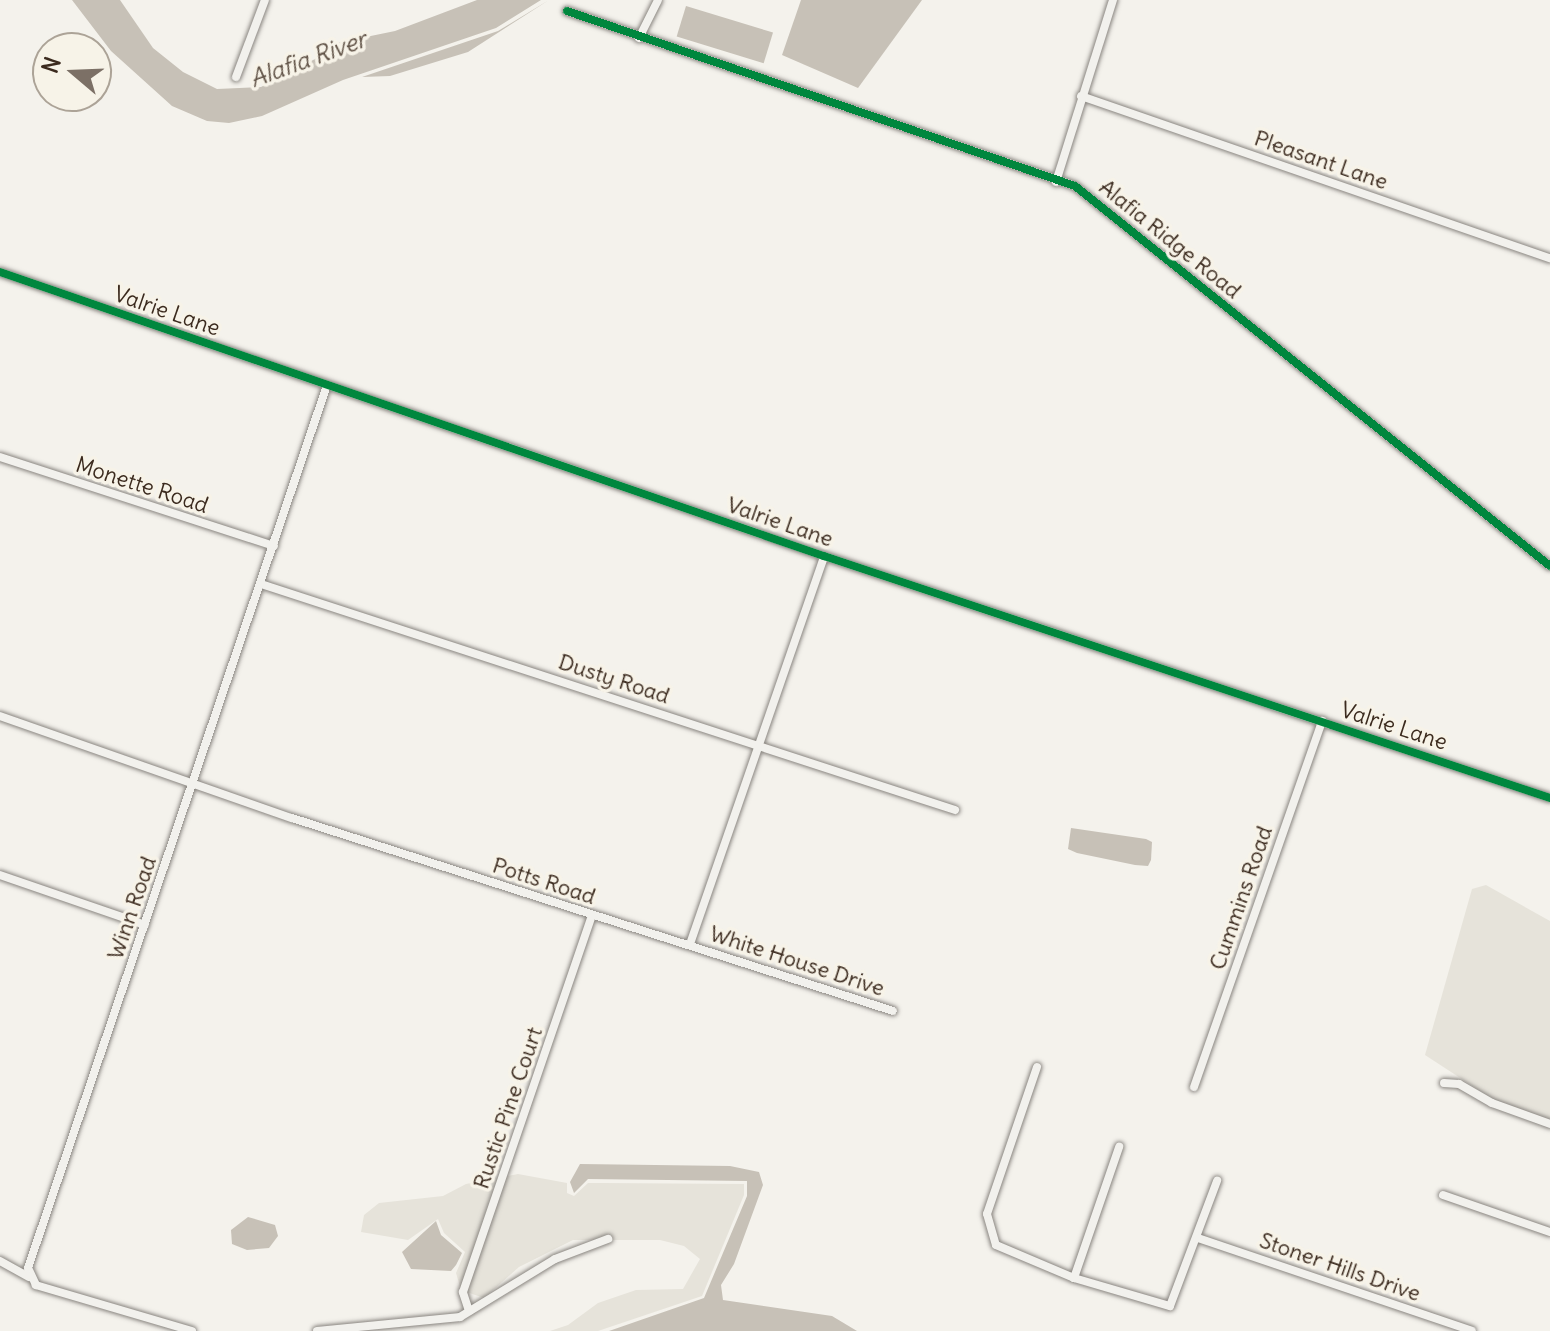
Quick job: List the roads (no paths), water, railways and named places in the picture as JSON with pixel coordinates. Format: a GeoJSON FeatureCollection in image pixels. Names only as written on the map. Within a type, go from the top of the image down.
{"type":"FeatureCollection","features":[{"type":"Feature","properties":{"kind":"street"},"geometry":{"type":"LineString","coordinates":[[236,77],[265,0]]}},
{"type":"Feature","properties":{"kind":"street"},"geometry":{"type":"LineString","coordinates":[[639,38],[658,0]]}},
{"type":"Feature","properties":{"kind":"street"},"geometry":{"type":"LineString","coordinates":[[1056,182],[1113,0]]}},
{"type":"Feature","properties":{"kind":"street","name":"Alafia Ridge Road"},"geometry":{"type":"LineString","coordinates":[[567,11],[1056,182],[1075,186],[1550,566]]}},
{"type":"Feature","properties":{"kind":"street","name":"Pleasant Lane"},"geometry":{"type":"LineString","coordinates":[[1081,96],[1550,258]]}},
{"type":"Feature","properties":{"kind":"street","name":"Valrie Lane"},"geometry":{"type":"LineString","coordinates":[[0,272],[824,556],[1550,798]]}},
{"type":"Feature","properties":{"kind":"street","name":"Winn Road"},"geometry":{"type":"LineString","coordinates":[[29,1277],[28,1268],[327,385]]}},
{"type":"Feature","properties":{"kind":"street","name":"Monette Road"},"geometry":{"type":"LineString","coordinates":[[0,457],[274,546]]}},
{"type":"Feature","properties":{"kind":"street"},"geometry":{"type":"LineString","coordinates":[[690,944],[761,746],[824,556]]}},
{"type":"Feature","properties":{"kind":"street","name":"Dusty Road"},"geometry":{"type":"LineString","coordinates":[[261,584],[955,810]]}},
{"type":"Feature","properties":{"kind":"street","name":"Potts Road"},"geometry":{"type":"LineString","coordinates":[[0,716],[192,784],[592,916],[690,944]]}},
{"type":"Feature","properties":{"kind":"street","name":"Cummins Road"},"geometry":{"type":"LineString","coordinates":[[1194,1087],[1322,721]]}},
{"type":"Feature","properties":{"kind":"street"},"geometry":{"type":"LineString","coordinates":[[0,875],[145,925]]}},
{"type":"Feature","properties":{"kind":"street","name":"Rustic Pine Court"},"geometry":{"type":"LineString","coordinates":[[469,1311],[463,1292],[592,916]]}},
{"type":"Feature","properties":{"kind":"street","name":"White House Drive"},"geometry":{"type":"LineString","coordinates":[[690,944],[893,1011]]}},
{"type":"Feature","properties":{"kind":"street"},"geometry":{"type":"LineString","coordinates":[[1037,1067],[987,1214],[987,1228],[996,1245],[1074,1278],[1170,1306],[1217,1181]]}},
{"type":"Feature","properties":{"kind":"street"},"geometry":{"type":"LineString","coordinates":[[1444,1083],[1459,1084],[1492,1103],[1550,1124]]}},
{"type":"Feature","properties":{"kind":"street"},"geometry":{"type":"LineString","coordinates":[[1074,1278],[1119,1147]]}},
{"type":"Feature","properties":{"kind":"street"},"geometry":{"type":"LineString","coordinates":[[1443,1195],[1550,1232]]}},
{"type":"Feature","properties":{"kind":"street","name":"Stoner Hills Drive"},"geometry":{"type":"LineString","coordinates":[[1198,1238],[1472,1331]]}},
{"type":"Feature","properties":{"kind":"street"},"geometry":{"type":"LineString","coordinates":[[317,1331],[469,1311],[555,1259],[608,1239]]}},
{"type":"Feature","properties":{"kind":"street"},"geometry":{"type":"LineString","coordinates":[[0,1261],[29,1277],[36,1285],[192,1331]]}},
{"type":"Feature","properties":{"kind":"water label","name":"Alafia River"},"geometry":{"type":"Point","coordinates":[308,59]}}]}
